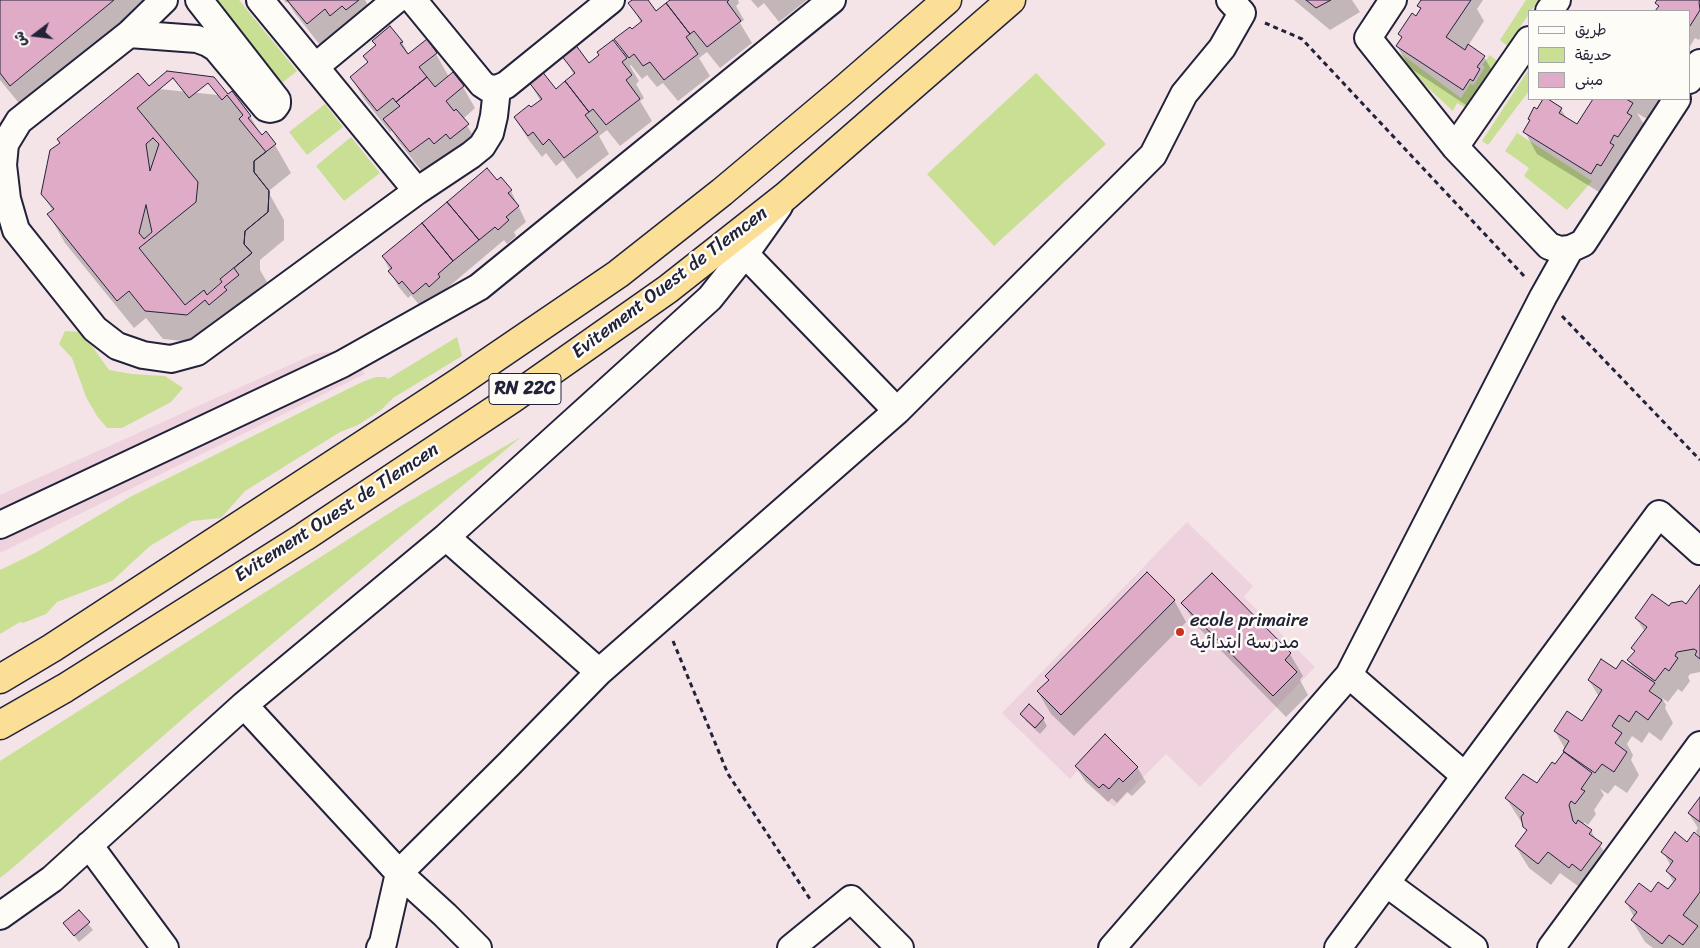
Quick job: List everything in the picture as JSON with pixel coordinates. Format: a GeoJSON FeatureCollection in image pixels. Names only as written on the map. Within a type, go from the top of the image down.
{"type":"FeatureCollection","features":[{"type":"Feature","properties":{"kind":"highway","name":"Evitement Ouest de Tlemcen"},"geometry":{"type":"LineString","coordinates":[[0,679],[52,648],[441,394],[618,274],[722,192],[947,0]]}},
{"type":"Feature","properties":{"kind":"highway","name":"Evitement Ouest de Tlemcen"},"geometry":{"type":"LineString","coordinates":[[0,725],[64,688],[304,537],[513,398],[668,289],[786,196],[1011,0]]}},
{"type":"Feature","properties":{"kind":"street"},"geometry":{"type":"LineString","coordinates":[[164,0],[129,34],[19,121],[5,144],[3,165],[7,199],[16,230],[95,329],[117,346],[143,355],[171,359],[197,352],[417,191],[482,146],[490,133],[497,89]]}},
{"type":"Feature","properties":{"kind":"street"},"geometry":{"type":"LineString","coordinates":[[129,34],[197,39],[208,43],[216,48],[266,108],[270,110],[274,108],[277,100],[199,0]]}},
{"type":"Feature","properties":{"kind":"street"},"geometry":{"type":"LineString","coordinates":[[260,0],[417,191]]}},
{"type":"Feature","properties":{"kind":"street"},"geometry":{"type":"LineString","coordinates":[[315,67],[396,0]]}},
{"type":"Feature","properties":{"kind":"street"},"geometry":{"type":"LineString","coordinates":[[413,0],[482,84],[488,88],[497,89],[506,85],[611,0]]}},
{"type":"Feature","properties":{"kind":"street"},"geometry":{"type":"LineString","coordinates":[[0,525],[342,364],[479,287],[832,0]]}},
{"type":"Feature","properties":{"kind":"street"},"geometry":{"type":"LineString","coordinates":[[1392,0],[1368,38],[1455,147],[1549,246],[1560,250],[1583,243],[1676,100]]}},
{"type":"Feature","properties":{"kind":"street"},"geometry":{"type":"LineString","coordinates":[[380,948],[383,943],[399,873],[510,764],[599,672],[897,410],[1153,155],[1184,94],[1222,48],[1236,7]]}},
{"type":"Feature","properties":{"kind":"street"},"geometry":{"type":"LineString","coordinates":[[1455,147],[1528,41]]}},
{"type":"Feature","properties":{"kind":"street"},"geometry":{"type":"LineString","coordinates":[[1690,78],[1700,63]]}},
{"type":"Feature","properties":{"kind":"street"},"geometry":{"type":"LineString","coordinates":[[0,916],[52,879],[244,705],[446,538],[710,298],[745,254],[786,196]]}},
{"type":"Feature","properties":{"kind":"street"},"geometry":{"type":"LineString","coordinates":[[1112,948],[1349,675],[1543,296],[1570,248]]}},
{"type":"Feature","properties":{"kind":"street"},"geometry":{"type":"LineString","coordinates":[[745,254],[897,410]]}},
{"type":"Feature","properties":{"kind":"street"},"geometry":{"type":"LineString","coordinates":[[1338,948],[1659,514],[1700,551]]}},
{"type":"Feature","properties":{"kind":"street"},"geometry":{"type":"LineString","coordinates":[[446,538],[599,672]]}},
{"type":"Feature","properties":{"kind":"street"},"geometry":{"type":"LineString","coordinates":[[1349,675],[1465,776]]}},
{"type":"Feature","properties":{"kind":"street"},"geometry":{"type":"LineString","coordinates":[[244,705],[399,873],[478,948]]}},
{"type":"Feature","properties":{"kind":"street"},"geometry":{"type":"LineString","coordinates":[[1551,948],[1700,745]]}},
{"type":"Feature","properties":{"kind":"street"},"geometry":{"type":"LineString","coordinates":[[89,845],[166,948]]}},
{"type":"Feature","properties":{"kind":"street"},"geometry":{"type":"LineString","coordinates":[[1386,883],[1474,948]]}},
{"type":"Feature","properties":{"kind":"street"},"geometry":{"type":"LineString","coordinates":[[791,948],[850,899],[900,948]]}},
{"type":"Feature","properties":{"kind":"path"},"geometry":{"type":"LineString","coordinates":[[1236,7],[1302,39],[1496,248],[1698,454],[1700,460]]}},
{"type":"Feature","properties":{"kind":"path"},"geometry":{"type":"LineString","coordinates":[[662,617],[728,774],[824,921]]}},
{"type":"Feature","properties":{"kind":"shaded area"},"geometry":{"type":"Polygon","coordinates":[[[343,350],[365,374],[0,553],[0,495],[314,354],[343,350]]]}},
{"type":"Feature","properties":{"kind":"shaded area","name":"ecole primaire مدرسة ابتدائية"},"geometry":{"type":"Polygon","coordinates":[[[1187,522],[1253,586],[1244,597],[1315,667],[1200,787],[1166,754],[1114,807],[1077,771],[1070,779],[1002,713],[1187,522]]]}},
{"type":"Feature","properties":{"kind":"green space"},"geometry":{"type":"Polygon","coordinates":[[[216,0],[239,0],[297,71],[282,83],[216,0]]]}},
{"type":"Feature","properties":{"kind":"green space"},"geometry":{"type":"Polygon","coordinates":[[[1526,0],[1539,0],[1532,10],[1528,10],[1528,15],[1507,46],[1500,40],[1526,0]]]}},
{"type":"Feature","properties":{"kind":"green space"},"geometry":{"type":"Polygon","coordinates":[[[1393,48],[1461,98],[1470,84],[1474,85],[1485,67],[1482,65],[1490,55],[1497,61],[1466,108],[1457,103],[1453,111],[1389,52],[1393,48]]]}},
{"type":"Feature","properties":{"kind":"green space"},"geometry":{"type":"Polygon","coordinates":[[[1528,71],[1528,92],[1488,145],[1482,141],[1528,71]]]}},
{"type":"Feature","properties":{"kind":"green space"},"geometry":{"type":"Polygon","coordinates":[[[1036,73],[1106,144],[994,246],[927,174],[1036,73]]]}},
{"type":"Feature","properties":{"kind":"green space"},"geometry":{"type":"Polygon","coordinates":[[[325,104],[343,127],[307,155],[289,132],[325,104]]]}},
{"type":"Feature","properties":{"kind":"green space"},"geometry":{"type":"Polygon","coordinates":[[[1517,133],[1592,181],[1567,210],[1524,176],[1529,168],[1505,151],[1517,133]]]}},
{"type":"Feature","properties":{"kind":"green space"},"geometry":{"type":"Polygon","coordinates":[[[351,137],[380,173],[344,201],[316,166],[351,137]]]}},
{"type":"Feature","properties":{"kind":"green space"},"geometry":{"type":"Polygon","coordinates":[[[65,331],[78,332],[92,346],[109,370],[132,374],[165,376],[183,388],[171,402],[122,428],[107,428],[97,416],[86,397],[72,358],[59,344],[65,331]]]}},
{"type":"Feature","properties":{"kind":"green space"},"geometry":{"type":"Polygon","coordinates":[[[457,337],[462,356],[393,398],[381,410],[358,425],[340,432],[245,491],[221,518],[192,521],[150,546],[112,581],[57,602],[46,614],[23,623],[20,622],[0,634],[0,570],[35,553],[130,497],[362,382],[376,377],[386,377],[388,379],[457,337]]]}},
{"type":"Feature","properties":{"kind":"green space"},"geometry":{"type":"Polygon","coordinates":[[[521,437],[195,708],[0,878],[0,761],[399,507],[521,437]]]}},
{"type":"Feature","properties":{"kind":"building"},"geometry":{"type":"Polygon","coordinates":[[[0,0],[114,0],[10,86],[0,73],[0,0]]]}},
{"type":"Feature","properties":{"kind":"building"},"geometry":{"type":"Polygon","coordinates":[[[287,0],[359,0],[346,10],[342,6],[330,16],[325,9],[307,24],[287,0]]]}},
{"type":"Feature","properties":{"kind":"building"},"geometry":{"type":"Polygon","coordinates":[[[632,0],[648,0],[656,11],[666,3],[690,34],[686,37],[698,54],[664,80],[650,62],[643,66],[634,54],[629,58],[614,39],[642,21],[628,3],[632,0]]]}},
{"type":"Feature","properties":{"kind":"building"},"geometry":{"type":"Polygon","coordinates":[[[670,0],[729,0],[727,2],[741,21],[707,47],[694,31],[690,34],[666,3],[670,0]]]}},
{"type":"Feature","properties":{"kind":"building"},"geometry":{"type":"Polygon","coordinates":[[[1306,0],[1331,0],[1316,8],[1306,0]]]}},
{"type":"Feature","properties":{"kind":"building"},"geometry":{"type":"Polygon","coordinates":[[[1421,0],[1471,0],[1446,37],[1465,50],[1468,44],[1485,56],[1477,67],[1480,69],[1473,81],[1470,79],[1463,90],[1396,46],[1402,37],[1398,34],[1412,13],[1416,16],[1421,8],[1417,6],[1421,0]]]}},
{"type":"Feature","properties":{"kind":"building"},"geometry":{"type":"Polygon","coordinates":[[[1657,0],[1700,0],[1700,10],[1690,26],[1690,10],[1656,10],[1659,6],[1655,3],[1657,0]]]}},
{"type":"Feature","properties":{"kind":"building"},"geometry":{"type":"Polygon","coordinates":[[[390,26],[403,42],[400,43],[408,54],[427,39],[437,53],[419,67],[427,77],[396,102],[393,98],[377,111],[350,77],[368,62],[363,56],[376,45],[372,41],[390,26]]]}},
{"type":"Feature","properties":{"kind":"building"},"geometry":{"type":"Polygon","coordinates":[[[613,40],[627,58],[622,62],[632,75],[626,80],[640,99],[606,125],[593,109],[589,112],[565,81],[575,73],[561,55],[575,44],[589,63],[599,55],[597,52],[613,40]]]}},
{"type":"Feature","properties":{"kind":"building"},"geometry":{"type":"Polygon","coordinates":[[[541,70],[556,89],[565,81],[589,112],[585,115],[598,132],[564,158],[549,139],[543,145],[533,132],[528,136],[514,117],[529,105],[531,107],[542,99],[528,81],[541,70]]]}},
{"type":"Feature","properties":{"kind":"building"},"geometry":{"type":"Polygon","coordinates":[[[167,71],[214,77],[228,94],[232,91],[251,116],[248,118],[262,135],[266,131],[276,144],[254,161],[254,172],[269,191],[268,212],[245,231],[244,244],[252,253],[234,268],[239,275],[224,287],[227,290],[209,305],[205,300],[187,315],[145,311],[129,291],[117,301],[47,214],[54,209],[41,194],[50,150],[60,143],[57,139],[138,73],[149,86],[167,71]],[[153,138],[146,144],[150,171],[159,144],[153,138]],[[146,205],[139,233],[144,239],[152,232],[146,205]]]}},
{"type":"Feature","properties":{"kind":"building"},"geometry":{"type":"Polygon","coordinates":[[[453,72],[464,86],[446,101],[469,124],[450,139],[446,134],[434,144],[429,138],[410,152],[383,119],[400,106],[396,102],[427,77],[435,87],[453,72]]]}},
{"type":"Feature","properties":{"kind":"building"},"geometry":{"type":"Polygon","coordinates":[[[173,78],[189,98],[208,83],[222,100],[227,95],[243,115],[239,119],[266,152],[254,161],[254,172],[269,191],[268,212],[245,231],[244,244],[252,253],[220,279],[222,282],[207,295],[204,290],[185,305],[139,248],[196,202],[198,182],[137,108],[173,78]]]}},
{"type":"Feature","properties":{"kind":"building"},"geometry":{"type":"Polygon","coordinates":[[[1542,100],[1550,100],[1562,108],[1559,113],[1577,124],[1592,100],[1628,100],[1633,103],[1627,113],[1632,116],[1618,137],[1614,135],[1610,143],[1614,145],[1601,166],[1597,164],[1591,174],[1523,132],[1530,120],[1528,119],[1534,107],[1537,109],[1542,100]]]}},
{"type":"Feature","properties":{"kind":"building"},"geometry":{"type":"Polygon","coordinates":[[[487,168],[497,180],[501,177],[512,190],[508,193],[519,206],[506,217],[509,220],[498,230],[495,227],[479,240],[447,202],[487,168]]]}},
{"type":"Feature","properties":{"kind":"building"},"geometry":{"type":"Polygon","coordinates":[[[447,202],[479,240],[453,261],[422,223],[447,202]]]}},
{"type":"Feature","properties":{"kind":"building"},"geometry":{"type":"Polygon","coordinates":[[[422,223],[453,261],[438,274],[440,277],[429,287],[426,283],[413,294],[402,281],[399,284],[388,271],[392,268],[382,256],[422,223]]]}},
{"type":"Feature","properties":{"kind":"building"},"geometry":{"type":"Polygon","coordinates":[[[1147,572],[1175,600],[1061,715],[1037,691],[1049,680],[1045,676],[1147,572]]]}},
{"type":"Feature","properties":{"kind":"building"},"geometry":{"type":"Polygon","coordinates":[[[1212,573],[1291,653],[1285,660],[1297,672],[1273,696],[1181,603],[1212,573]]]}},
{"type":"Feature","properties":{"kind":"building"},"geometry":{"type":"Polygon","coordinates":[[[1700,585],[1700,659],[1695,655],[1697,651],[1694,649],[1677,652],[1675,656],[1678,658],[1669,671],[1665,668],[1655,681],[1627,660],[1635,651],[1631,648],[1647,627],[1635,618],[1652,594],[1669,606],[1671,603],[1682,601],[1686,604],[1700,585]]]}},
{"type":"Feature","properties":{"kind":"building"},"geometry":{"type":"Polygon","coordinates":[[[1601,659],[1616,669],[1622,660],[1655,683],[1649,691],[1662,700],[1648,720],[1636,711],[1629,722],[1619,715],[1612,726],[1622,733],[1615,743],[1627,752],[1614,772],[1602,764],[1595,773],[1563,751],[1569,741],[1554,731],[1567,711],[1582,721],[1602,690],[1588,680],[1601,659]]]}},
{"type":"Feature","properties":{"kind":"building"},"geometry":{"type":"Polygon","coordinates":[[[1029,704],[1044,718],[1035,728],[1020,714],[1029,704]]]}},
{"type":"Feature","properties":{"kind":"building"},"geometry":{"type":"Polygon","coordinates":[[[1105,734],[1138,767],[1123,782],[1119,778],[1109,789],[1103,784],[1099,788],[1075,766],[1105,734]]]}},
{"type":"Feature","properties":{"kind":"building"},"geometry":{"type":"Polygon","coordinates":[[[1564,752],[1592,773],[1581,789],[1585,791],[1575,804],[1571,801],[1569,805],[1573,821],[1576,824],[1578,820],[1592,830],[1589,834],[1602,843],[1581,871],[1572,864],[1569,868],[1548,852],[1538,864],[1515,846],[1527,830],[1523,827],[1521,817],[1524,813],[1505,798],[1523,774],[1537,783],[1552,762],[1555,764],[1564,752]]]}},
{"type":"Feature","properties":{"kind":"building"},"geometry":{"type":"Polygon","coordinates":[[[1700,797],[1700,822],[1688,813],[1700,797]]]}},
{"type":"Feature","properties":{"kind":"building"},"geometry":{"type":"Polygon","coordinates":[[[1675,832],[1687,842],[1694,832],[1700,837],[1700,892],[1683,915],[1698,926],[1683,945],[1669,935],[1662,944],[1631,920],[1637,912],[1625,902],[1639,883],[1651,892],[1658,882],[1668,889],[1676,879],[1666,871],[1673,861],[1661,852],[1675,832]]]}},
{"type":"Feature","properties":{"kind":"building"},"geometry":{"type":"Polygon","coordinates":[[[79,910],[90,922],[74,936],[63,923],[79,910]]]}},
{"type":"Feature","properties":{"kind":"place","name":"ecole primaire مدرسة ابتدائية"},"geometry":{"type":"Point","coordinates":[1180,632]}}]}
